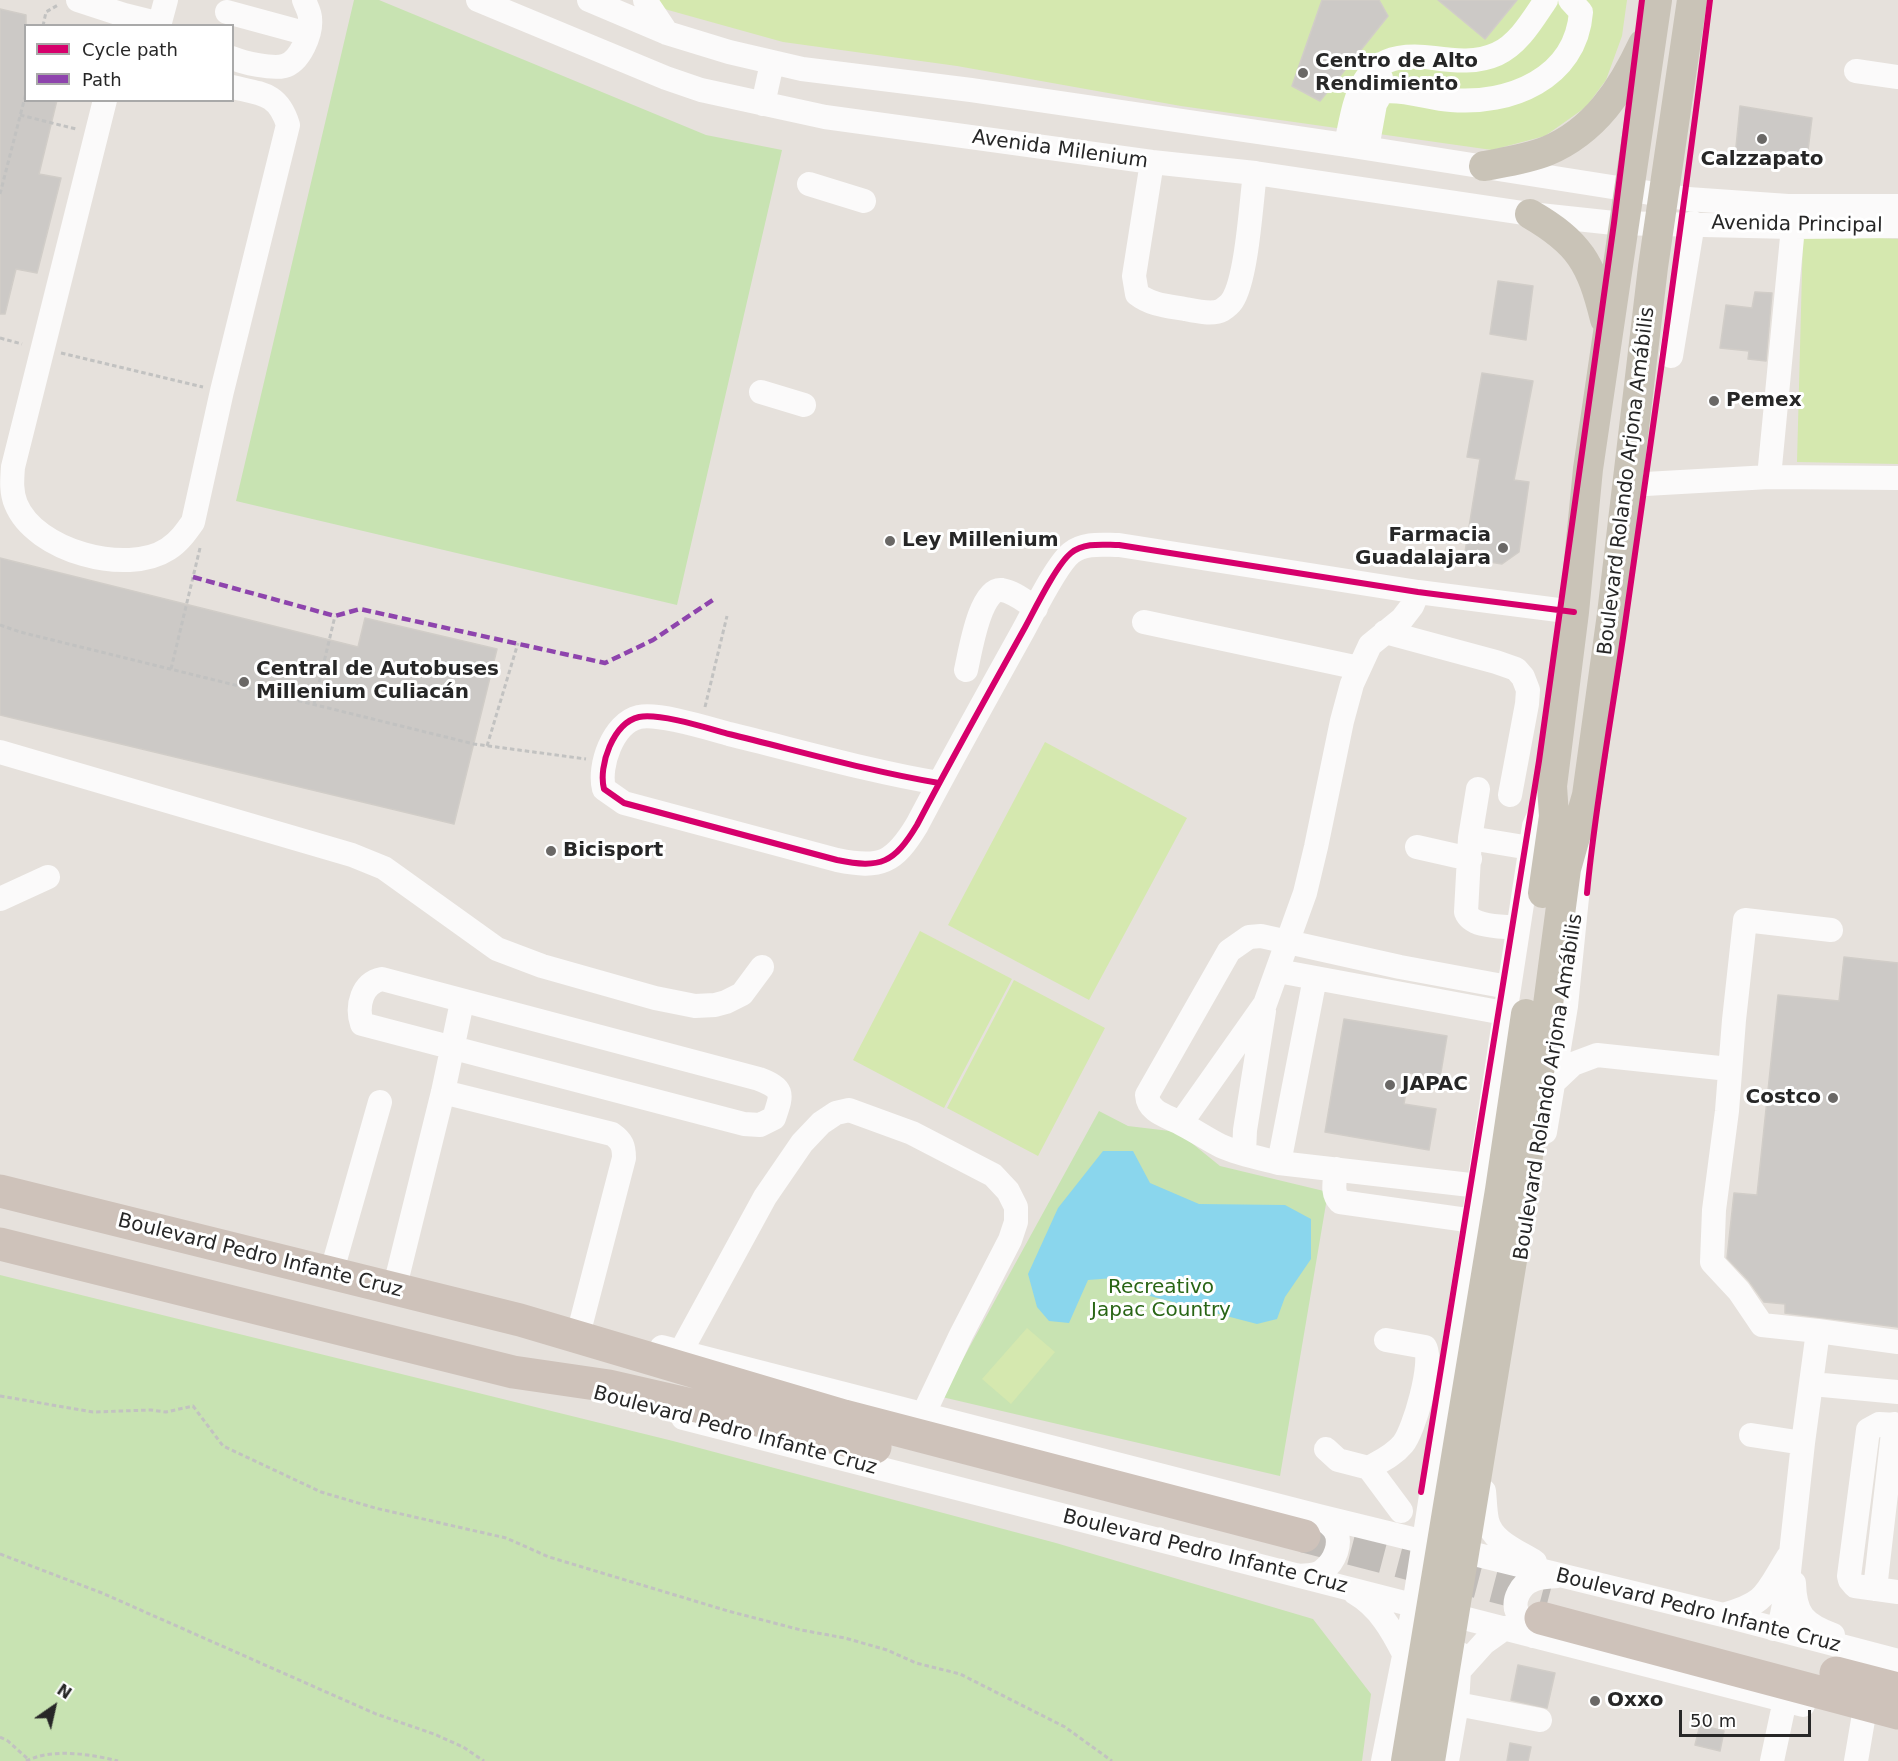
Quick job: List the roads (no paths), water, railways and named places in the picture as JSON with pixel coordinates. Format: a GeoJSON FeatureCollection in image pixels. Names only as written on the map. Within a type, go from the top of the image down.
{"type":"FeatureCollection","features":[{"type":"Feature","properties":{"kind":"highway","name":"Boulevard Pedro Infante Cruz"},"geometry":{"type":"LineString","coordinates":[[0,1191],[520,1320],[844,1416],[1305,1546]]}},
{"type":"Feature","properties":{"kind":"highway","name":"Boulevard Pedro Infante Cruz"},"geometry":{"type":"LineString","coordinates":[[0,1244],[513,1372],[609,1386],[1305,1546]]}},
{"type":"Feature","properties":{"kind":"highway","name":"Boulevard Pedro Infante Cruz"},"geometry":{"type":"LineString","coordinates":[[1547,1601],[1898,1689]]}},
{"type":"Feature","properties":{"kind":"highway","name":"Boulevard Pedro Infante Cruz"},"geometry":{"type":"LineString","coordinates":[[1547,1601],[1898,1713]]}},
{"type":"Feature","properties":{"kind":"main road","name":"Boulevard Rolando Arjona Amábilis"},"geometry":{"type":"LineString","coordinates":[[1587,795],[1662,209],[1692,0]]}},
{"type":"Feature","properties":{"kind":"main road","name":"Boulevard Rolando Arjona Amábilis"},"geometry":{"type":"LineString","coordinates":[[1500,1190],[1554,816],[1552,786],[1574,612],[1588,470],[1656,10]]}},
{"type":"Feature","properties":{"kind":"main road"},"geometry":{"type":"LineString","coordinates":[[1484,166],[1546,151],[1564,143],[1595,121],[1626,79],[1656,10]]}},
{"type":"Feature","properties":{"kind":"main road"},"geometry":{"type":"LineString","coordinates":[[1530,214],[1559,231],[1580,254],[1590,270],[1608,330]]}},
{"type":"Feature","properties":{"kind":"main road"},"geometry":{"type":"LineString","coordinates":[[1548,859],[1587,795]]}},
{"type":"Feature","properties":{"kind":"main road"},"geometry":{"type":"LineString","coordinates":[[1406,1761],[1500,1190]]}},
{"type":"Feature","properties":{"kind":"main road"},"geometry":{"type":"LineString","coordinates":[[1430,1761],[1500,1190]]}},
{"type":"Feature","properties":{"kind":"street"},"geometry":{"type":"LineString","coordinates":[[78,0],[157,24]]}},
{"type":"Feature","properties":{"kind":"street"},"geometry":{"type":"LineString","coordinates":[[160,24],[166,0]]}},
{"type":"Feature","properties":{"kind":"street"},"geometry":{"type":"LineString","coordinates":[[234,59],[241,62],[283,67],[291,63],[303,47],[308,34],[310,18],[304,0]]}},
{"type":"Feature","properties":{"kind":"street","name":"Avenida Milenium"},"geometry":{"type":"LineString","coordinates":[[478,0],[666,78],[701,90],[825,117],[1152,162],[1256,173],[1530,214],[1624,224],[1662,209]]}},
{"type":"Feature","properties":{"kind":"street"},"geometry":{"type":"LineString","coordinates":[[589,0],[667,33],[729,52],[802,69],[970,90],[1484,166],[1630,190],[1662,209]]}},
{"type":"Feature","properties":{"kind":"street"},"geometry":{"type":"LineString","coordinates":[[645,0],[667,33]]}},
{"type":"Feature","properties":{"kind":"street"},"geometry":{"type":"LineString","coordinates":[[1357,147],[1354,105],[1360,87],[1381,64],[1398,56],[1468,61],[1499,53],[1518,38],[1546,0]]}},
{"type":"Feature","properties":{"kind":"street"},"geometry":{"type":"LineString","coordinates":[[1382,92],[1392,91],[1439,99],[1477,101],[1511,95],[1533,85],[1554,69],[1577,36],[1581,12],[1570,0]]}},
{"type":"Feature","properties":{"kind":"street"},"geometry":{"type":"LineString","coordinates":[[226,12],[308,34]]}},
{"type":"Feature","properties":{"kind":"street"},"geometry":{"type":"LineString","coordinates":[[763,104],[772,63]]}},
{"type":"Feature","properties":{"kind":"street"},"geometry":{"type":"LineString","coordinates":[[1357,147],[1382,92],[1381,64]]}},
{"type":"Feature","properties":{"kind":"street"},"geometry":{"type":"LineString","coordinates":[[1856,71],[1898,77]]}},
{"type":"Feature","properties":{"kind":"street"},"geometry":{"type":"LineString","coordinates":[[104,102],[13,467],[12,487],[16,504],[33,528],[47,539],[91,556],[131,560],[145,558],[167,550],[182,538],[193,522],[222,391],[288,125],[283,108],[274,100],[261,94],[234,87]]}},
{"type":"Feature","properties":{"kind":"street"},"geometry":{"type":"LineString","coordinates":[[1152,162],[1134,276],[1137,294],[1155,304],[1203,312],[1220,312],[1232,303],[1242,272],[1256,173]]}},
{"type":"Feature","properties":{"kind":"street"},"geometry":{"type":"LineString","coordinates":[[809,184],[864,201]]}},
{"type":"Feature","properties":{"kind":"street","name":"Avenida Principal"},"geometry":{"type":"LineString","coordinates":[[1662,209],[1898,206]]}},
{"type":"Feature","properties":{"kind":"street","name":"Avenida Principal"},"geometry":{"type":"LineString","coordinates":[[1662,209],[1693,223],[1793,227],[1898,226]]}},
{"type":"Feature","properties":{"kind":"street"},"geometry":{"type":"LineString","coordinates":[[1671,356],[1693,223]]}},
{"type":"Feature","properties":{"kind":"street"},"geometry":{"type":"LineString","coordinates":[[1769,477],[1793,227]]}},
{"type":"Feature","properties":{"kind":"street"},"geometry":{"type":"LineString","coordinates":[[761,392],[804,405]]}},
{"type":"Feature","properties":{"kind":"street"},"geometry":{"type":"LineString","coordinates":[[1628,484],[1769,477],[1898,478]]}},
{"type":"Feature","properties":{"kind":"street"},"geometry":{"type":"LineString","coordinates":[[939,783],[902,777],[652,717],[630,720],[613,737],[605,762],[602,782],[604,789],[624,803],[860,865],[892,858],[908,841],[1036,608],[1070,554],[1083,546],[1119,545],[1418,592],[1574,612]]}},
{"type":"Feature","properties":{"kind":"street"},"geometry":{"type":"LineString","coordinates":[[966,670],[982,608],[992,592],[1000,590],[1009,592],[1036,608]]}},
{"type":"Feature","properties":{"kind":"street"},"geometry":{"type":"LineString","coordinates":[[1244,1154],[1245,1130],[1265,1004],[1305,893],[1317,847],[1342,721],[1359,668],[1370,645],[1402,619],[1412,606],[1418,592]]}},
{"type":"Feature","properties":{"kind":"street"},"geometry":{"type":"LineString","coordinates":[[1144,622],[1359,668]]}},
{"type":"Feature","properties":{"kind":"street"},"geometry":{"type":"LineString","coordinates":[[1385,632],[1496,662],[1516,669],[1523,677],[1528,690],[1527,704],[1510,795]]}},
{"type":"Feature","properties":{"kind":"street"},"geometry":{"type":"LineString","coordinates":[[0,752],[352,855],[384,868],[497,949],[542,966],[633,992],[695,1006],[715,1005],[742,994],[762,967]]}},
{"type":"Feature","properties":{"kind":"street"},"geometry":{"type":"LineString","coordinates":[[1478,789],[1470,848],[1466,912],[1468,918],[1481,923],[1517,928]]}},
{"type":"Feature","properties":{"kind":"street","name":"Boulevard Rolando Arjona Amábilis"},"geometry":{"type":"LineString","coordinates":[[1447,1761],[1457,1704],[1464,1618],[1474,1554],[1566,1006],[1587,795]]}},
{"type":"Feature","properties":{"kind":"street"},"geometry":{"type":"LineString","coordinates":[[1417,847],[1470,848],[1548,859]]}},
{"type":"Feature","properties":{"kind":"street","name":"Boulevard Rolando Arjona Amábilis"},"geometry":{"type":"LineString","coordinates":[[1383,1761],[1414,1606],[1474,1221],[1500,1190],[1504,1014],[1517,928],[1548,859]]}},
{"type":"Feature","properties":{"kind":"street"},"geometry":{"type":"LineString","coordinates":[[0,898],[48,877]]}},
{"type":"Feature","properties":{"kind":"street"},"geometry":{"type":"LineString","coordinates":[[1831,930],[1745,920],[1729,1069],[1727,1111],[1714,1210],[1712,1262],[1739,1291],[1762,1326],[1898,1342]]}},
{"type":"Feature","properties":{"kind":"street"},"geometry":{"type":"LineString","coordinates":[[1500,1190],[1279,1163],[1244,1154],[1221,1146],[1153,1108],[1147,1095],[1229,951],[1249,937],[1261,936],[1440,975],[1508,987]]}},
{"type":"Feature","properties":{"kind":"street"},"geometry":{"type":"LineString","coordinates":[[1278,971],[1504,1014]]}},
{"type":"Feature","properties":{"kind":"street"},"geometry":{"type":"LineString","coordinates":[[1435,1002],[1440,975]]}},
{"type":"Feature","properties":{"kind":"street"},"geometry":{"type":"LineString","coordinates":[[1279,1163],[1315,978]]}},
{"type":"Feature","properties":{"kind":"street"},"geometry":{"type":"LineString","coordinates":[[382,980],[462,1002],[759,1079],[778,1089],[781,1098],[774,1118],[767,1123],[744,1124],[362,1024],[360,1007],[368,986],[375,981],[382,980]]}},
{"type":"Feature","properties":{"kind":"street"},"geometry":{"type":"LineString","coordinates":[[394,1290],[443,1092],[462,1002]]}},
{"type":"Feature","properties":{"kind":"street"},"geometry":{"type":"LineString","coordinates":[[1181,1123],[1265,1004]]}},
{"type":"Feature","properties":{"kind":"street"},"geometry":{"type":"LineString","coordinates":[[1566,1006],[1567,1024],[1597,1055]]}},
{"type":"Feature","properties":{"kind":"street"},"geometry":{"type":"LineString","coordinates":[[1554,1082],[1573,1064],[1597,1055],[1729,1069]]}},
{"type":"Feature","properties":{"kind":"street"},"geometry":{"type":"LineString","coordinates":[[443,1092],[612,1134],[624,1146],[624,1158],[579,1331]]}},
{"type":"Feature","properties":{"kind":"street"},"geometry":{"type":"LineString","coordinates":[[331,1274],[380,1102]]}},
{"type":"Feature","properties":{"kind":"street"},"geometry":{"type":"LineString","coordinates":[[681,1351],[765,1197],[801,1143],[821,1123],[836,1113],[849,1110],[912,1133],[993,1175],[1008,1191],[1016,1207],[1016,1222],[1010,1240],[923,1415]]}},
{"type":"Feature","properties":{"kind":"street"},"geometry":{"type":"LineString","coordinates":[[1336,1169],[1334,1192],[1340,1202],[1474,1221]]}},
{"type":"Feature","properties":{"kind":"street","name":"Boulevard Pedro Infante Cruz"},"geometry":{"type":"LineString","coordinates":[[520,1320],[681,1351],[923,1415],[1305,1546],[1336,1585],[1414,1606],[1505,1628],[1547,1601],[1723,1616],[1898,1659]]}},
{"type":"Feature","properties":{"kind":"street"},"geometry":{"type":"LineString","coordinates":[[1765,1627],[1780,1624],[1783,1615],[1818,1331]]}},
{"type":"Feature","properties":{"kind":"street"},"geometry":{"type":"LineString","coordinates":[[1369,1468],[1393,1454],[1403,1445],[1410,1433],[1417,1414],[1428,1361],[1428,1352],[1425,1347],[1386,1340]]}},
{"type":"Feature","properties":{"kind":"street"},"geometry":{"type":"LineString","coordinates":[[1812,1384],[1898,1392]]}},
{"type":"Feature","properties":{"kind":"street"},"geometry":{"type":"LineString","coordinates":[[1881,1590],[1892,1424]]}},
{"type":"Feature","properties":{"kind":"street"},"geometry":{"type":"LineString","coordinates":[[1751,1435],[1803,1443]]}},
{"type":"Feature","properties":{"kind":"street"},"geometry":{"type":"LineString","coordinates":[[1326,1449],[1338,1460],[1369,1468],[1401,1511]]}},
{"type":"Feature","properties":{"kind":"street"},"geometry":{"type":"LineString","coordinates":[[1355,1525],[1384,1519],[1401,1511],[1411,1504],[1433,1479]]}},
{"type":"Feature","properties":{"kind":"street"},"geometry":{"type":"LineString","coordinates":[[1484,1491],[1487,1521],[1493,1533],[1547,1601]]}},
{"type":"Feature","properties":{"kind":"street"},"geometry":{"type":"LineString","coordinates":[[1881,1590],[1898,1514]]}},
{"type":"Feature","properties":{"kind":"street","name":"Boulevard Pedro Infante Cruz"},"geometry":{"type":"LineString","coordinates":[[1305,1546],[1355,1525],[1474,1554],[1547,1601],[1785,1700],[1898,1730]]}},
{"type":"Feature","properties":{"kind":"street"},"geometry":{"type":"LineString","coordinates":[[1723,1616],[1747,1609],[1764,1597],[1792,1550]]}},
{"type":"Feature","properties":{"kind":"street"},"geometry":{"type":"LineString","coordinates":[[1792,1550],[1795,1599],[1799,1614],[1819,1630],[1898,1659]]}},
{"type":"Feature","properties":{"kind":"street"},"geometry":{"type":"LineString","coordinates":[[1336,1585],[1357,1594],[1371,1605],[1390,1629],[1404,1654]]}},
{"type":"Feature","properties":{"kind":"street"},"geometry":{"type":"LineString","coordinates":[[1458,1673],[1484,1643],[1505,1628]]}},
{"type":"Feature","properties":{"kind":"street"},"geometry":{"type":"LineString","coordinates":[[1772,1761],[1785,1700]]}},
{"type":"Feature","properties":{"kind":"street"},"geometry":{"type":"LineString","coordinates":[[1457,1704],[1540,1720]]}},
{"type":"Feature","properties":{"kind":"street"},"geometry":{"type":"LineString","coordinates":[[1856,1761],[1863,1720]]}},
{"type":"Feature","properties":{"kind":"water"},"geometry":{"type":"Polygon","coordinates":[[[1103,1151],[1133,1151],[1150,1183],[1199,1204],[1285,1205],[1311,1219],[1311,1259],[1285,1297],[1277,1319],[1257,1324],[1146,1295],[1114,1278],[1088,1280],[1069,1323],[1049,1321],[1037,1307],[1028,1274],[1058,1208],[1103,1151]]]}},
{"type":"Feature","properties":{"kind":"tunnel"},"geometry":{"type":"LineString","coordinates":[[1304,1536],[1548,1600]]}},
{"type":"Feature","properties":{"kind":"place","name":"Centro de Alto Rendimiento"},"geometry":{"type":"Point","coordinates":[1303,73]}},
{"type":"Feature","properties":{"kind":"place","name":"Calzzapato"},"geometry":{"type":"Point","coordinates":[1762,139]}},
{"type":"Feature","properties":{"kind":"place","name":"Pemex"},"geometry":{"type":"Point","coordinates":[1714,401]}},
{"type":"Feature","properties":{"kind":"place","name":"Ley Millenium"},"geometry":{"type":"Point","coordinates":[890,541]}},
{"type":"Feature","properties":{"kind":"place","name":"Farmacia Guadalajara"},"geometry":{"type":"Point","coordinates":[1503,548]}},
{"type":"Feature","properties":{"kind":"place","name":"Central de Autobuses Millenium Culiacán"},"geometry":{"type":"Point","coordinates":[244,682]}},
{"type":"Feature","properties":{"kind":"place","name":"Bicisport"},"geometry":{"type":"Point","coordinates":[551,851]}},
{"type":"Feature","properties":{"kind":"place","name":"JAPAC"},"geometry":{"type":"Point","coordinates":[1390,1085]}},
{"type":"Feature","properties":{"kind":"place","name":"Costco"},"geometry":{"type":"Point","coordinates":[1833,1098]}},
{"type":"Feature","properties":{"kind":"place","name":"Oxxo"},"geometry":{"type":"Point","coordinates":[1595,1701]}},
{"type":"Feature","properties":{"kind":"park label","name":"Recreativo Japac Country"},"geometry":{"type":"Point","coordinates":[1161,1300]}}]}
